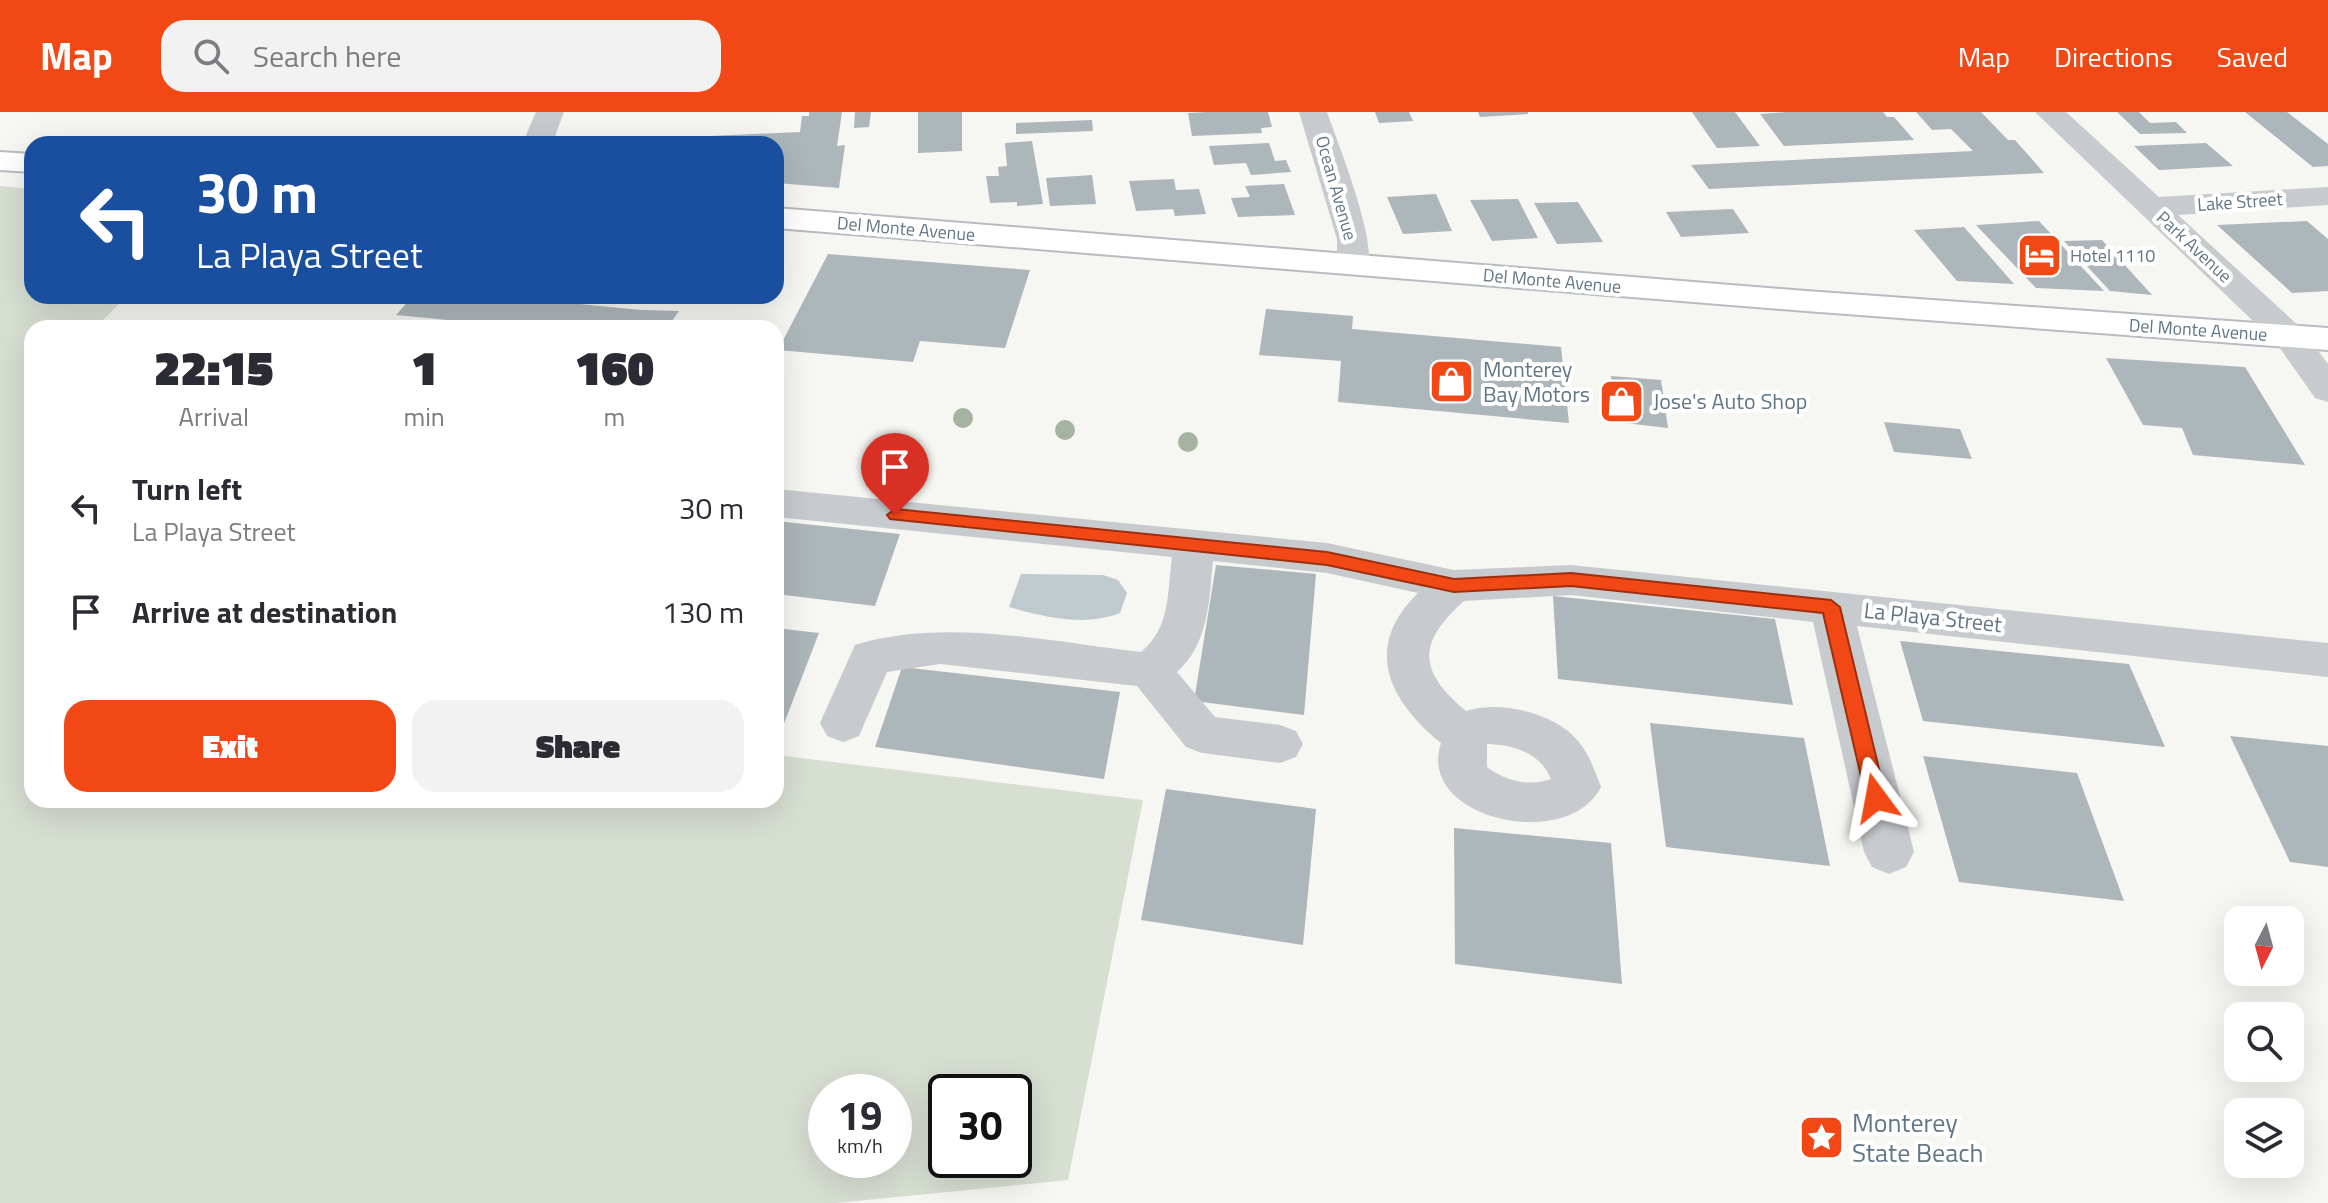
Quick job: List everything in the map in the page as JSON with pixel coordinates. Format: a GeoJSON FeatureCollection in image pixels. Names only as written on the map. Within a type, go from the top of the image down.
{"type":"FeatureCollection","features":[{"type":"Feature","properties":{"kind":"main road"},"geometry":{"type":"LineString","coordinates":[[0,161],[24,162]]}},
{"type":"Feature","properties":{"kind":"main road","name":"Del Monte Avenue"},"geometry":{"type":"LineString","coordinates":[[784,219],[2328,339]]}},
{"type":"Feature","properties":{"kind":"street"},"geometry":{"type":"LineString","coordinates":[[540,136],[550,112]]}},
{"type":"Feature","properties":{"kind":"street","name":"Ocean Avenue"},"geometry":{"type":"LineString","coordinates":[[1313,112],[1353,239],[1354,264]]}},
{"type":"Feature","properties":{"kind":"street","name":"Park Avenue"},"geometry":{"type":"LineString","coordinates":[[2049,112],[2289,336],[2328,390]]}},
{"type":"Feature","properties":{"kind":"street","name":"Lake Street"},"geometry":{"type":"LineString","coordinates":[[2152,207],[2328,196]]}},
{"type":"Feature","properties":{"kind":"street","name":"La Playa Street"},"geometry":{"type":"LineString","coordinates":[[784,504],[1327,558],[1454,586],[1571,580],[2328,660]]}},
{"type":"Feature","properties":{"kind":"street"},"geometry":{"type":"LineString","coordinates":[[1150,670],[1172,651],[1185,624],[1194,545]]}},
{"type":"Feature","properties":{"kind":"street"},"geometry":{"type":"LineString","coordinates":[[1454,586],[1420,620],[1406,668],[1413,688],[1429,710],[1466,737]]}},
{"type":"Feature","properties":{"kind":"street"},"geometry":{"type":"LineString","coordinates":[[1831,607],[1889,852]]}},
{"type":"Feature","properties":{"kind":"street"},"geometry":{"type":"LineString","coordinates":[[843,723],[871,657],[940,647],[1150,670],[1202,734],[1280,744]]}},
{"type":"Feature","properties":{"kind":"shaded area"},"geometry":{"type":"Polygon","coordinates":[[[0,186],[24,188],[24,304],[119,304],[103,320],[24,320],[24,808],[784,808],[784,756],[1143,800],[1068,1180],[836,1203],[0,1203],[0,186]]]}},
{"type":"Feature","properties":{"kind":"shaded area"},"geometry":{"type":"Polygon","coordinates":[[[1021,574],[1103,575],[1118,580],[1127,593],[1120,613],[1079,620],[1051,617],[1009,607],[1021,574]]]}},
{"type":"Feature","properties":{"kind":"building"},"geometry":{"type":"Polygon","coordinates":[[[809,112],[842,112],[837,146],[845,145],[839,188],[784,184],[784,136],[710,136],[800,132],[802,116],[809,116],[809,112]]]}},
{"type":"Feature","properties":{"kind":"building"},"geometry":{"type":"Polygon","coordinates":[[[855,112],[871,112],[869,127],[854,128],[855,112]]]}},
{"type":"Feature","properties":{"kind":"building"},"geometry":{"type":"Polygon","coordinates":[[[918,112],[962,112],[962,151],[918,153],[918,112]]]}},
{"type":"Feature","properties":{"kind":"building"},"geometry":{"type":"Polygon","coordinates":[[[1268,112],[1272,127],[1261,128],[1262,133],[1192,136],[1188,113],[1268,112]]]}},
{"type":"Feature","properties":{"kind":"building"},"geometry":{"type":"Polygon","coordinates":[[[1375,112],[1409,112],[1413,121],[1379,123],[1375,112]]]}},
{"type":"Feature","properties":{"kind":"building"},"geometry":{"type":"Polygon","coordinates":[[[1478,112],[1528,112],[1528,114],[1480,117],[1478,112]]]}},
{"type":"Feature","properties":{"kind":"building"},"geometry":{"type":"Polygon","coordinates":[[[1692,112],[1735,112],[1760,146],[1717,148],[1692,112]]]}},
{"type":"Feature","properties":{"kind":"building"},"geometry":{"type":"Polygon","coordinates":[[[1883,112],[1887,117],[1894,117],[1914,140],[1784,146],[1760,114],[1883,112]]]}},
{"type":"Feature","properties":{"kind":"building"},"geometry":{"type":"Polygon","coordinates":[[[1916,112],[1981,112],[2008,140],[2015,140],[2044,173],[1709,189],[1691,165],[1973,151],[1951,129],[1932,130],[1916,112]]]}},
{"type":"Feature","properties":{"kind":"building"},"geometry":{"type":"Polygon","coordinates":[[[2117,112],[2139,112],[2150,123],[2176,122],[2187,133],[2140,134],[2117,112]]]}},
{"type":"Feature","properties":{"kind":"building"},"geometry":{"type":"Polygon","coordinates":[[[2245,112],[2287,112],[2328,144],[2328,166],[2313,167],[2245,112]]]}},
{"type":"Feature","properties":{"kind":"building"},"geometry":{"type":"Polygon","coordinates":[[[1092,120],[1093,131],[1016,134],[1016,123],[1092,120]]]}},
{"type":"Feature","properties":{"kind":"building"},"geometry":{"type":"Polygon","coordinates":[[[1032,141],[1043,204],[1017,206],[1017,202],[990,203],[986,176],[999,176],[998,167],[1007,166],[1005,143],[1032,141]]]}},
{"type":"Feature","properties":{"kind":"building"},"geometry":{"type":"Polygon","coordinates":[[[1269,143],[1275,161],[1286,160],[1291,172],[1251,175],[1246,163],[1214,165],[1209,146],[1269,143]]]}},
{"type":"Feature","properties":{"kind":"building"},"geometry":{"type":"Polygon","coordinates":[[[2206,143],[2233,166],[2159,170],[2134,146],[2206,143]]]}},
{"type":"Feature","properties":{"kind":"building"},"geometry":{"type":"Polygon","coordinates":[[[1092,175],[1096,204],[1050,206],[1046,178],[1092,175]]]}},
{"type":"Feature","properties":{"kind":"building"},"geometry":{"type":"Polygon","coordinates":[[[1174,179],[1176,190],[1199,189],[1206,214],[1175,216],[1173,209],[1136,211],[1129,181],[1174,179]]]}},
{"type":"Feature","properties":{"kind":"building"},"geometry":{"type":"Polygon","coordinates":[[[1284,184],[1295,215],[1238,217],[1231,198],[1250,197],[1245,186],[1284,184]]]}},
{"type":"Feature","properties":{"kind":"building"},"geometry":{"type":"Polygon","coordinates":[[[1436,194],[1452,231],[1403,234],[1387,197],[1436,194]]]}},
{"type":"Feature","properties":{"kind":"building"},"geometry":{"type":"Polygon","coordinates":[[[1518,199],[1538,238],[1492,241],[1470,200],[1518,199]]]}},
{"type":"Feature","properties":{"kind":"building"},"geometry":{"type":"Polygon","coordinates":[[[1578,202],[1603,242],[1557,244],[1534,203],[1578,202]]]}},
{"type":"Feature","properties":{"kind":"building"},"geometry":{"type":"Polygon","coordinates":[[[1733,209],[1749,233],[1681,237],[1666,212],[1733,209]]]}},
{"type":"Feature","properties":{"kind":"building","name":"Hotel 1110"},"geometry":{"type":"Polygon","coordinates":[[[2039,221],[2104,291],[2036,288],[1976,225],[2039,221]]]}},
{"type":"Feature","properties":{"kind":"building"},"geometry":{"type":"Polygon","coordinates":[[[2307,221],[2328,239],[2328,291],[2292,293],[2217,225],[2307,221]]]}},
{"type":"Feature","properties":{"kind":"building"},"geometry":{"type":"Polygon","coordinates":[[[1964,227],[2014,284],[1957,281],[1914,230],[1964,227]]]}},
{"type":"Feature","properties":{"kind":"building"},"geometry":{"type":"Polygon","coordinates":[[[2102,240],[2152,295],[2110,291],[2064,241],[2102,240]]]}},
{"type":"Feature","properties":{"kind":"building"},"geometry":{"type":"Polygon","coordinates":[[[828,254],[1030,270],[1005,348],[920,341],[913,362],[784,351],[784,338],[828,254]]]}},
{"type":"Feature","properties":{"kind":"building"},"geometry":{"type":"Polygon","coordinates":[[[406,304],[579,304],[679,311],[673,320],[448,320],[396,315],[406,304]]]}},
{"type":"Feature","properties":{"kind":"building","name":"Monterey Bay Motors"},"geometry":{"type":"Polygon","coordinates":[[[1266,309],[1353,316],[1352,329],[1561,347],[1569,423],[1338,402],[1341,361],[1259,355],[1266,309]]]}},
{"type":"Feature","properties":{"kind":"building"},"geometry":{"type":"Polygon","coordinates":[[[2106,358],[2245,367],[2305,465],[2193,455],[2182,428],[2143,425],[2106,358]]]}},
{"type":"Feature","properties":{"kind":"building"},"geometry":{"type":"Polygon","coordinates":[[[1611,376],[1661,380],[1668,428],[1616,422],[1611,376]]]}},
{"type":"Feature","properties":{"kind":"building"},"geometry":{"type":"Polygon","coordinates":[[[1884,422],[1960,429],[1972,459],[1894,452],[1884,422]]]}},
{"type":"Feature","properties":{"kind":"building"},"geometry":{"type":"Polygon","coordinates":[[[784,522],[900,534],[875,606],[784,595],[784,522]]]}},
{"type":"Feature","properties":{"kind":"building"},"geometry":{"type":"Polygon","coordinates":[[[1216,565],[1316,574],[1304,715],[1194,701],[1216,565]]]}},
{"type":"Feature","properties":{"kind":"building"},"geometry":{"type":"Polygon","coordinates":[[[1553,596],[1775,619],[1793,705],[1558,679],[1553,596]]]}},
{"type":"Feature","properties":{"kind":"building"},"geometry":{"type":"Polygon","coordinates":[[[784,629],[819,633],[784,723],[784,629]]]}},
{"type":"Feature","properties":{"kind":"building"},"geometry":{"type":"Polygon","coordinates":[[[1900,641],[2129,664],[2165,747],[1923,721],[1900,641]]]}},
{"type":"Feature","properties":{"kind":"building"},"geometry":{"type":"Polygon","coordinates":[[[902,667],[1120,692],[1104,779],[875,747],[902,667]]]}},
{"type":"Feature","properties":{"kind":"building"},"geometry":{"type":"Polygon","coordinates":[[[1650,723],[1804,738],[1830,866],[1666,847],[1650,723]]]}},
{"type":"Feature","properties":{"kind":"building"},"geometry":{"type":"Polygon","coordinates":[[[2230,736],[2328,746],[2328,867],[2290,862],[2230,736]]]}},
{"type":"Feature","properties":{"kind":"building"},"geometry":{"type":"Polygon","coordinates":[[[1923,756],[2077,773],[2124,901],[1959,882],[1923,756]]]}},
{"type":"Feature","properties":{"kind":"building"},"geometry":{"type":"Polygon","coordinates":[[[1166,789],[1316,809],[1303,945],[1141,920],[1166,789]]]}},
{"type":"Feature","properties":{"kind":"building"},"geometry":{"type":"Polygon","coordinates":[[[1454,828],[1611,843],[1622,984],[1455,964],[1454,828]]]}},
{"type":"Feature","properties":{"kind":"place","name":"Hotel 1110"},"geometry":{"type":"Point","coordinates":[2039,256]}},
{"type":"Feature","properties":{"kind":"place","name":"Monterey Bay Motors"},"geometry":{"type":"Point","coordinates":[1452,382]}},
{"type":"Feature","properties":{"kind":"place","name":"Jose's Auto Shop"},"geometry":{"type":"Point","coordinates":[1622,401]}},
{"type":"Feature","properties":{"kind":"place","name":"Monterey State Beach"},"geometry":{"type":"Point","coordinates":[1821,1138]}},
{"type":"Feature","properties":{"kind":"route"},"geometry":{"type":"LineString","coordinates":[[895,515],[1327,558],[1454,586],[1571,580],[1831,607],[1876,798]]}}]}
